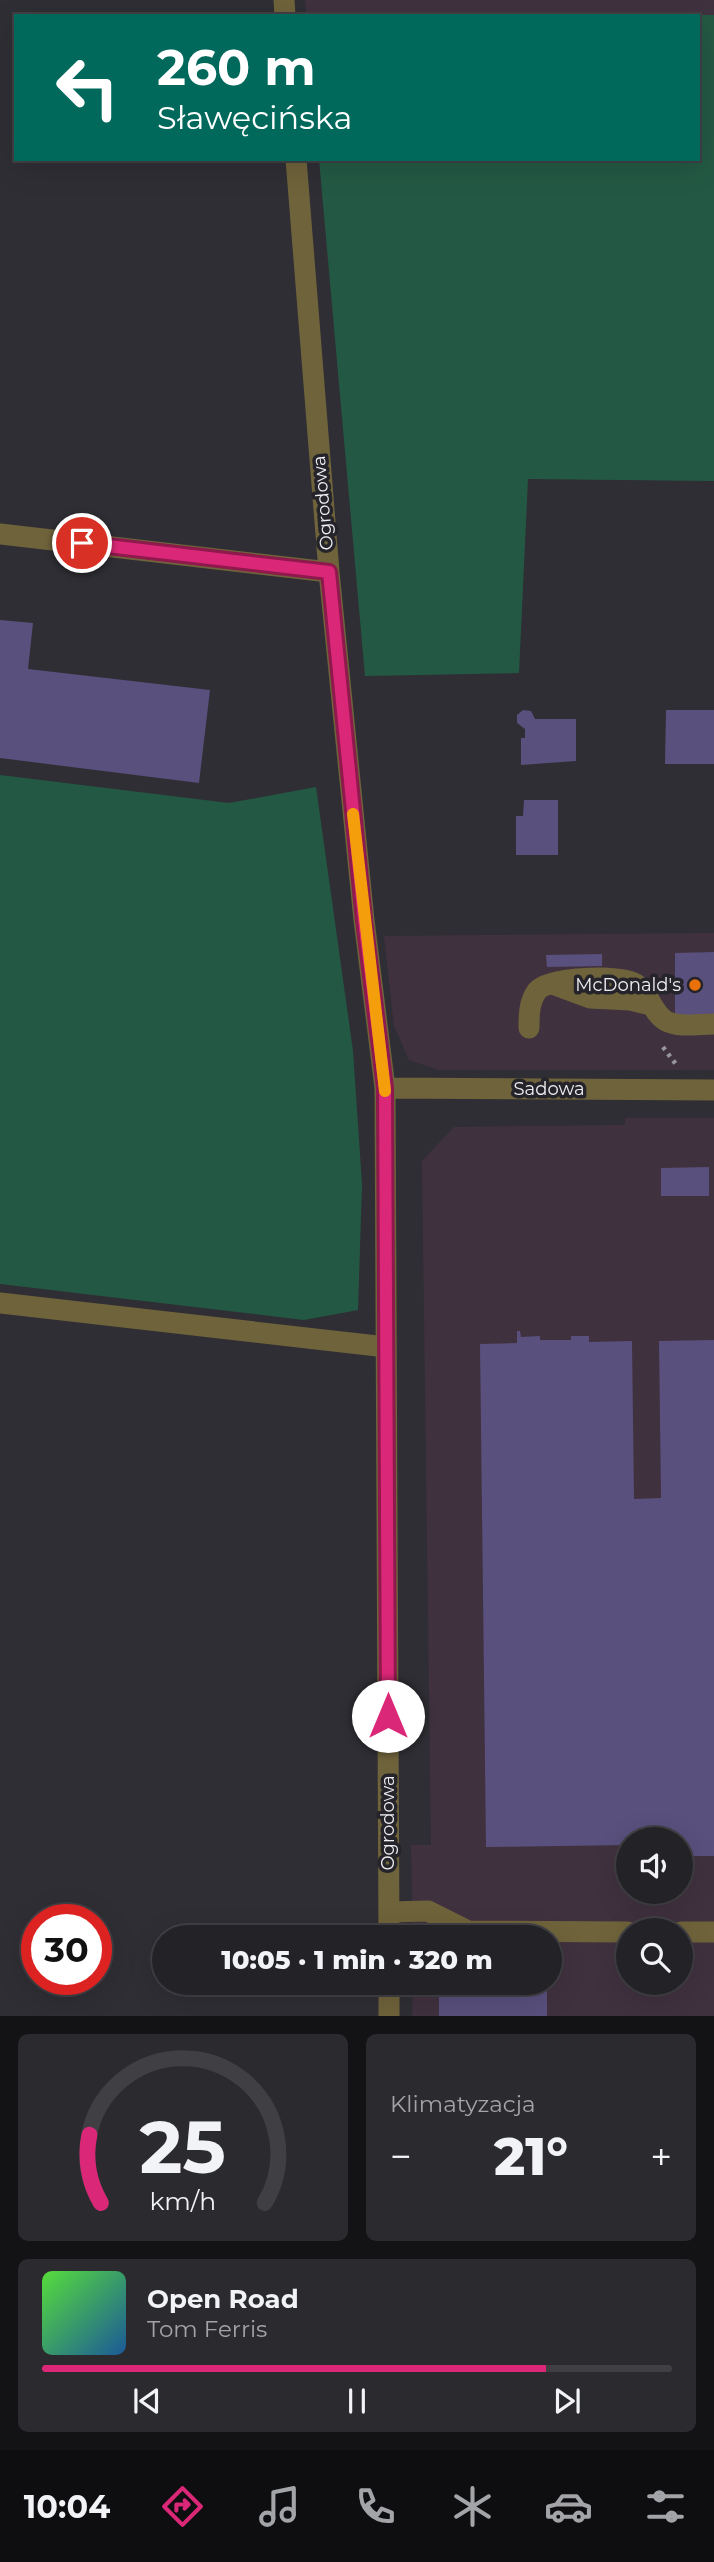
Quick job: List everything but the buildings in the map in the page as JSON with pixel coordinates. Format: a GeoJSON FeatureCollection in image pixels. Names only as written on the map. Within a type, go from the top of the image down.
{"type":"FeatureCollection","features":[{"type":"Feature","properties":{"kind":"street","name":"Ogrodowa"},"geometry":{"type":"LineString","coordinates":[[296,161],[329,572],[364,920],[385,1088],[389,1925]]}},
{"type":"Feature","properties":{"kind":"street"},"geometry":{"type":"LineString","coordinates":[[0,534],[329,572]]}},
{"type":"Feature","properties":{"kind":"street"},"geometry":{"type":"LineString","coordinates":[[529,1028],[532,1000],[538,989],[550,983],[625,979],[636,984],[651,1005],[670,1023],[714,1024]]}},
{"type":"Feature","properties":{"kind":"street","name":"Sadowa"},"geometry":{"type":"LineString","coordinates":[[385,1088],[714,1090]]}},
{"type":"Feature","properties":{"kind":"street"},"geometry":{"type":"LineString","coordinates":[[0,1303],[386,1347]]}},
{"type":"Feature","properties":{"kind":"street"},"geometry":{"type":"LineString","coordinates":[[388,1912],[428,1911],[468,1931],[616,1932]]}},
{"type":"Feature","properties":{"kind":"street"},"geometry":{"type":"LineString","coordinates":[[693,1932],[714,1932]]}},
{"type":"Feature","properties":{"kind":"street"},"geometry":{"type":"LineString","coordinates":[[389,1995],[389,2016]]}},
{"type":"Feature","properties":{"kind":"shaded area"},"geometry":{"type":"Polygon","coordinates":[[[305,0],[714,0],[714,15],[306,14],[305,0]]]}},
{"type":"Feature","properties":{"kind":"shaded area"},"geometry":{"type":"Polygon","coordinates":[[[714,933],[714,1070],[439,1070],[409,1060],[394,1026],[384,936],[714,933]]]}},
{"type":"Feature","properties":{"kind":"shaded area"},"geometry":{"type":"Polygon","coordinates":[[[625,1118],[714,1118],[714,2016],[412,2016],[413,1995],[562,1995],[562,1925],[413,1925],[411,1845],[431,1845],[422,1161],[454,1127],[625,1125],[625,1118]]]}},
{"type":"Feature","properties":{"kind":"green space"},"geometry":{"type":"Polygon","coordinates":[[[700,15],[714,15],[714,481],[528,479],[519,673],[365,676],[319,161],[700,161],[700,15]]]}},
{"type":"Feature","properties":{"kind":"green space"},"geometry":{"type":"Polygon","coordinates":[[[0,775],[229,803],[316,787],[353,1051],[362,1184],[358,1310],[304,1320],[0,1284],[0,775]]]}},
{"type":"Feature","properties":{"kind":"slow traffic"},"geometry":{"type":"LineString","coordinates":[[353,814],[385,1091]]}},
{"type":"Feature","properties":{"kind":"place","name":"McDonald's"},"geometry":{"type":"Point","coordinates":[695,985]}},
{"type":"Feature","properties":{"kind":"route"},"geometry":{"type":"LineString","coordinates":[[82,543],[329,572],[364,920],[385,1088],[388,1716]]}}]}
